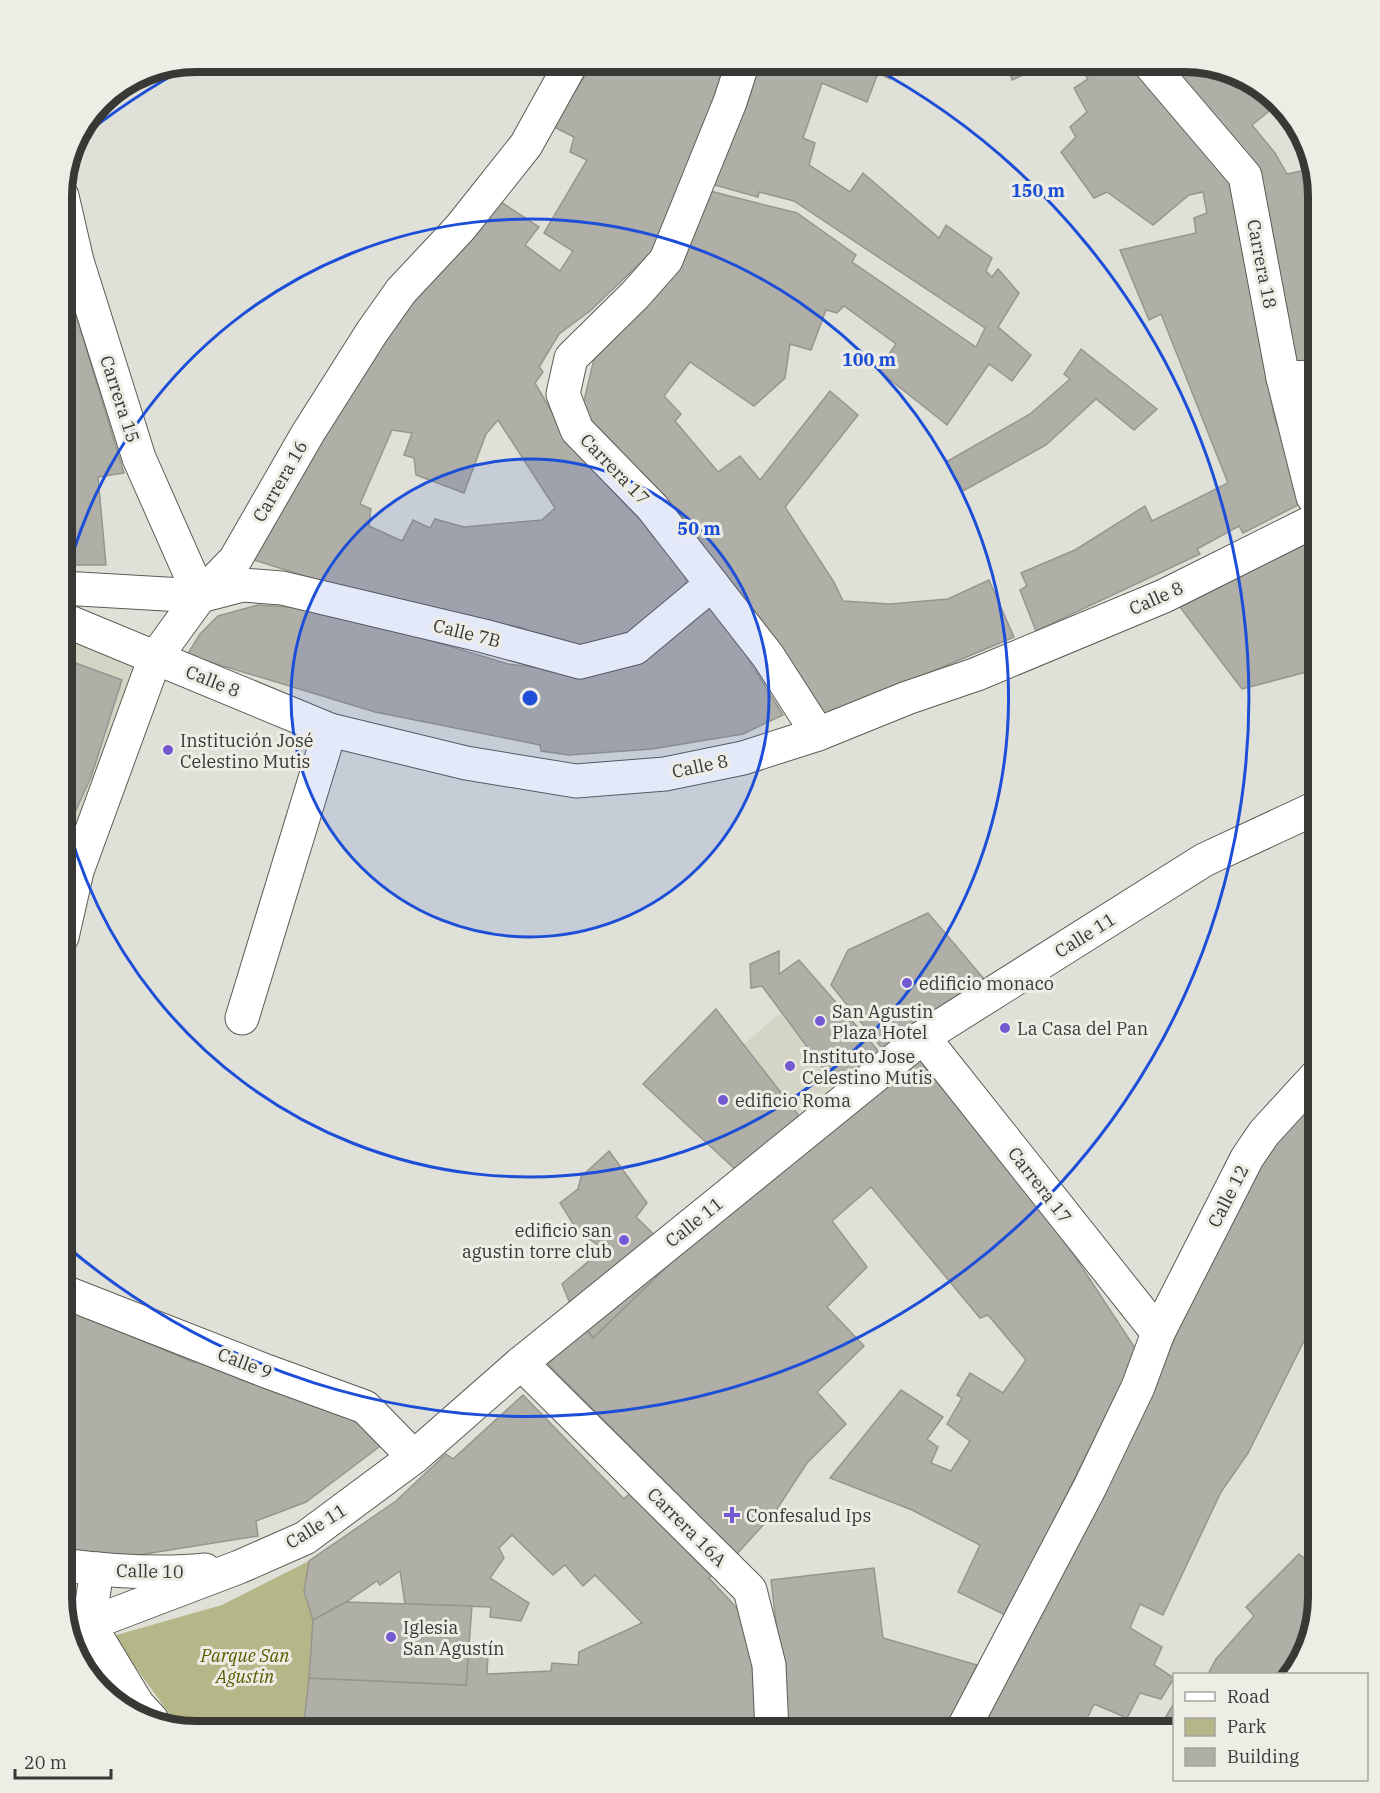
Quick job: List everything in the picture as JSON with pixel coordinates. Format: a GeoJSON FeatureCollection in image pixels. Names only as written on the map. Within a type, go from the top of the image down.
{"type":"FeatureCollection","features":[{"type":"Feature","properties":{"kind":"street","name":"Carrera 16"},"geometry":{"type":"LineString","coordinates":[[72,893],[77,871],[155,657],[200,596],[235,560],[308,433],[401,291],[460,228],[526,145],[566,72]]}},
{"type":"Feature","properties":{"kind":"street","name":"Carrera 17"},"geometry":{"type":"LineString","coordinates":[[740,72],[730,102],[666,260],[635,295],[571,358],[563,394],[577,430],[652,507],[768,656],[818,734]]}},
{"type":"Feature","properties":{"kind":"street","name":"Carrera 18"},"geometry":{"type":"LineString","coordinates":[[1157,72],[1245,176],[1283,378],[1308,476]]}},
{"type":"Feature","properties":{"kind":"street","name":"Carrera 15"},"geometry":{"type":"LineString","coordinates":[[72,242],[139,458],[200,596]]}},
{"type":"Feature","properties":{"kind":"street"},"geometry":{"type":"LineString","coordinates":[[1283,378],[1308,377]]}},
{"type":"Feature","properties":{"kind":"street","name":"Calle 8"},"geometry":{"type":"LineString","coordinates":[[72,623],[330,730],[466,762],[576,781],[665,774],[743,758],[818,734],[995,666],[1164,596],[1308,513]]}},
{"type":"Feature","properties":{"kind":"street","name":"Calle 7B"},"geometry":{"type":"LineString","coordinates":[[72,589],[200,596],[242,585],[282,588],[484,636],[580,662],[635,648],[712,584]]}},
{"type":"Feature","properties":{"kind":"street"},"geometry":{"type":"LineString","coordinates":[[242,1018],[330,730]]}},
{"type":"Feature","properties":{"kind":"street","name":"Calle 11"},"geometry":{"type":"LineString","coordinates":[[80,1626],[239,1567],[305,1538],[414,1456],[521,1363],[923,1037],[1204,860],[1308,812]]}},
{"type":"Feature","properties":{"kind":"street","name":"Carrera 17"},"geometry":{"type":"LineString","coordinates":[[923,1037],[1158,1333]]}},
{"type":"Feature","properties":{"kind":"street","name":"Calle 12"},"geometry":{"type":"LineString","coordinates":[[967,1721],[1090,1487],[1138,1387],[1158,1333],[1247,1158],[1264,1133],[1308,1085]]}},
{"type":"Feature","properties":{"kind":"street","name":"Calle 9"},"geometry":{"type":"LineString","coordinates":[[72,1295],[365,1407],[414,1456]]}},
{"type":"Feature","properties":{"kind":"street","name":"Carrera 16A"},"geometry":{"type":"LineString","coordinates":[[521,1363],[750,1590],[770,1665],[772,1721]]}},
{"type":"Feature","properties":{"kind":"street","name":"Calle 10"},"geometry":{"type":"LineString","coordinates":[[72,1566],[175,1573],[239,1567]]}},
{"type":"Feature","properties":{"kind":"street"},"geometry":{"type":"LineString","coordinates":[[97,1569],[80,1626],[141,1708]]}},
{"type":"Feature","properties":{"kind":"shaded area"},"geometry":{"type":"Polygon","coordinates":[[[72,622],[152,650],[72,889],[72,622]]]}},
{"type":"Feature","properties":{"kind":"shaded area","name":"Instituto Jose Celestino Mutis"},"geometry":{"type":"Polygon","coordinates":[[[780,1013],[837,1086],[799,1116],[743,1045],[780,1013]]]}},
{"type":"Feature","properties":{"kind":"green space","name":"Parque San Agustin"},"geometry":{"type":"Polygon","coordinates":[[[309,1561],[304,1592],[313,1620],[304,1721],[173,1719],[113,1636],[222,1605],[309,1561]]]}},
{"type":"Feature","properties":{"kind":"building"},"geometry":{"type":"Polygon","coordinates":[[[588,72],[727,72],[652,252],[590,311],[559,334],[539,367],[543,372],[535,383],[574,450],[643,523],[655,539],[659,537],[683,568],[686,580],[683,596],[641,627],[579,652],[524,640],[523,628],[384,601],[251,559],[402,308],[498,200],[539,227],[525,245],[560,271],[573,251],[544,233],[587,160],[570,152],[574,137],[552,126],[588,72]],[[498,420],[486,434],[464,493],[416,475],[414,458],[404,455],[412,433],[392,430],[360,504],[371,509],[369,526],[402,541],[413,520],[430,528],[435,519],[464,527],[542,520],[555,508],[498,420]]]}},
{"type":"Feature","properties":{"kind":"building"},"geometry":{"type":"Polygon","coordinates":[[[753,72],[893,72],[890,79],[878,73],[867,102],[822,83],[803,138],[815,143],[809,165],[850,192],[863,173],[939,238],[946,225],[992,258],[986,271],[992,277],[998,269],[1019,293],[998,327],[1031,355],[1012,381],[989,364],[947,425],[878,370],[896,344],[844,306],[837,313],[826,310],[811,350],[790,344],[785,378],[754,406],[690,362],[664,396],[681,414],[675,421],[718,472],[740,456],[760,480],[830,391],[858,415],[785,507],[834,582],[843,601],[890,604],[948,599],[989,580],[1014,637],[819,719],[581,413],[594,359],[674,273],[710,191],[797,213],[856,255],[852,262],[976,347],[985,328],[794,201],[759,192],[758,197],[711,184],[722,147],[730,147],[753,72]]]}},
{"type":"Feature","properties":{"kind":"building"},"geometry":{"type":"Polygon","coordinates":[[[1009,72],[1030,72],[1012,80],[1009,72]]]}},
{"type":"Feature","properties":{"kind":"building"},"geometry":{"type":"Polygon","coordinates":[[[1083,72],[1144,72],[1236,178],[1274,416],[1304,502],[1243,533],[1239,526],[1197,549],[1200,554],[1036,631],[1020,590],[1027,586],[1021,573],[1075,550],[1145,506],[1152,521],[1228,483],[1161,314],[1149,320],[1120,250],[1196,233],[1194,218],[1207,213],[1203,192],[1189,195],[1153,225],[1107,192],[1094,198],[1061,152],[1076,137],[1070,127],[1087,112],[1074,88],[1088,79],[1083,72]]]}},
{"type":"Feature","properties":{"kind":"building"},"geometry":{"type":"Polygon","coordinates":[[[1173,72],[1216,76],[1232,81],[1260,98],[1272,109],[1252,125],[1275,153],[1287,174],[1305,170],[1308,196],[1308,365],[1290,368],[1259,180],[1173,72]]]}},
{"type":"Feature","properties":{"kind":"building"},"geometry":{"type":"Polygon","coordinates":[[[72,302],[124,473],[98,477],[106,565],[72,565],[72,302]]]}},
{"type":"Feature","properties":{"kind":"building"},"geometry":{"type":"Polygon","coordinates":[[[1081,349],[1157,409],[1134,430],[1096,399],[1046,445],[963,491],[946,462],[1030,414],[1070,379],[1064,374],[1081,349]]]}},
{"type":"Feature","properties":{"kind":"building"},"geometry":{"type":"Polygon","coordinates":[[[1299,392],[1308,392],[1308,431],[1299,392]]]}},
{"type":"Feature","properties":{"kind":"building"},"geometry":{"type":"Polygon","coordinates":[[[1308,543],[1308,672],[1242,689],[1180,607],[1308,543]]]}},
{"type":"Feature","properties":{"kind":"building"},"geometry":{"type":"Polygon","coordinates":[[[714,604],[783,715],[743,734],[652,749],[569,755],[541,751],[540,745],[375,712],[187,655],[200,634],[218,616],[258,605],[305,608],[386,627],[508,664],[575,672],[714,604]]]}},
{"type":"Feature","properties":{"kind":"building"},"geometry":{"type":"Polygon","coordinates":[[[72,662],[122,680],[91,777],[72,819],[72,662]]]}},
{"type":"Feature","properties":{"kind":"building","name":"edificio monaco"},"geometry":{"type":"Polygon","coordinates":[[[928,913],[985,980],[885,1052],[831,985],[848,950],[928,913]]]}},
{"type":"Feature","properties":{"kind":"building","name":"San Agustin Plaza Hotel"},"geometry":{"type":"Polygon","coordinates":[[[779,951],[779,974],[799,960],[881,1054],[837,1087],[762,986],[751,988],[750,964],[779,951]]]}},
{"type":"Feature","properties":{"kind":"building","name":"edificio Roma"},"geometry":{"type":"Polygon","coordinates":[[[716,1009],[799,1116],[737,1171],[643,1084],[716,1009]]]}},
{"type":"Feature","properties":{"kind":"building"},"geometry":{"type":"Polygon","coordinates":[[[913,1046],[1066,1243],[1137,1351],[1007,1616],[958,1592],[980,1545],[912,1510],[830,1478],[901,1390],[943,1417],[927,1439],[938,1447],[931,1463],[951,1471],[970,1441],[947,1424],[962,1398],[957,1395],[970,1373],[1003,1393],[1026,1360],[988,1315],[980,1318],[871,1187],[832,1221],[867,1267],[827,1307],[864,1346],[817,1392],[846,1424],[807,1463],[775,1512],[737,1554],[548,1364],[770,1159],[913,1046]]]}},
{"type":"Feature","properties":{"kind":"building"},"geometry":{"type":"Polygon","coordinates":[[[1308,1104],[1308,1333],[1248,1453],[1221,1492],[1163,1615],[1140,1604],[1130,1628],[1162,1647],[1154,1665],[1173,1680],[1161,1699],[1140,1693],[1127,1718],[1094,1704],[1086,1721],[983,1721],[1128,1440],[1246,1182],[1308,1104]]]}},
{"type":"Feature","properties":{"kind":"building","name":"edificio san agustin torre club"},"geometry":{"type":"Polygon","coordinates":[[[609,1151],[647,1203],[636,1217],[677,1257],[593,1338],[581,1322],[562,1284],[603,1249],[577,1230],[560,1203],[578,1189],[581,1177],[609,1151]]]}},
{"type":"Feature","properties":{"kind":"building"},"geometry":{"type":"Polygon","coordinates":[[[72,1306],[90,1318],[195,1363],[198,1355],[275,1386],[275,1393],[331,1405],[354,1416],[383,1444],[306,1502],[256,1521],[258,1536],[120,1558],[72,1550],[72,1306]]]}},
{"type":"Feature","properties":{"kind":"building"},"geometry":{"type":"Polygon","coordinates":[[[523,1395],[624,1499],[630,1493],[713,1575],[709,1578],[749,1621],[759,1721],[304,1721],[309,1678],[466,1685],[468,1653],[488,1655],[487,1674],[551,1671],[552,1663],[578,1665],[579,1652],[642,1623],[595,1575],[583,1586],[565,1565],[553,1575],[512,1535],[499,1548],[504,1558],[490,1578],[529,1603],[521,1621],[490,1617],[491,1607],[405,1604],[400,1571],[380,1585],[377,1581],[346,1602],[313,1620],[304,1592],[309,1561],[396,1501],[446,1454],[453,1459],[523,1395]]]}},
{"type":"Feature","properties":{"kind":"building"},"geometry":{"type":"Polygon","coordinates":[[[1299,1554],[1308,1560],[1308,1597],[1304,1629],[1299,1645],[1282,1673],[1209,1673],[1216,1659],[1254,1616],[1246,1607],[1299,1554]]]}},
{"type":"Feature","properties":{"kind":"building"},"geometry":{"type":"Polygon","coordinates":[[[874,1568],[883,1638],[977,1665],[950,1721],[782,1721],[781,1666],[771,1580],[874,1568]]]}},
{"type":"Feature","properties":{"kind":"building","name":"Iglesia San Agustín"},"geometry":{"type":"Polygon","coordinates":[[[346,1602],[472,1606],[466,1685],[309,1678],[313,1620],[346,1602]]]}},
{"type":"Feature","properties":{"kind":"building"},"geometry":{"type":"Polygon","coordinates":[[[1173,1705],[1173,1721],[1164,1720],[1173,1705]]]}},
{"type":"Feature","properties":{"kind":"place","name":"Institución José Celestino Mutis"},"geometry":{"type":"Point","coordinates":[168,750]}},
{"type":"Feature","properties":{"kind":"place","name":"edificio monaco"},"geometry":{"type":"Point","coordinates":[907,983]}},
{"type":"Feature","properties":{"kind":"place","name":"San Agustin Plaza Hotel"},"geometry":{"type":"Point","coordinates":[820,1021]}},
{"type":"Feature","properties":{"kind":"place","name":"La Casa del Pan"},"geometry":{"type":"Point","coordinates":[1005,1028]}},
{"type":"Feature","properties":{"kind":"place","name":"Instituto Jose Celestino Mutis"},"geometry":{"type":"Point","coordinates":[790,1066]}},
{"type":"Feature","properties":{"kind":"place","name":"edificio Roma"},"geometry":{"type":"Point","coordinates":[723,1100]}},
{"type":"Feature","properties":{"kind":"place","name":"edificio san agustin torre club"},"geometry":{"type":"Point","coordinates":[624,1240]}},
{"type":"Feature","properties":{"kind":"place","name":"Confesalud Ips"},"geometry":{"type":"Point","coordinates":[732,1515]}},
{"type":"Feature","properties":{"kind":"place","name":"Iglesia San Agustín"},"geometry":{"type":"Point","coordinates":[391,1637]}}]}
